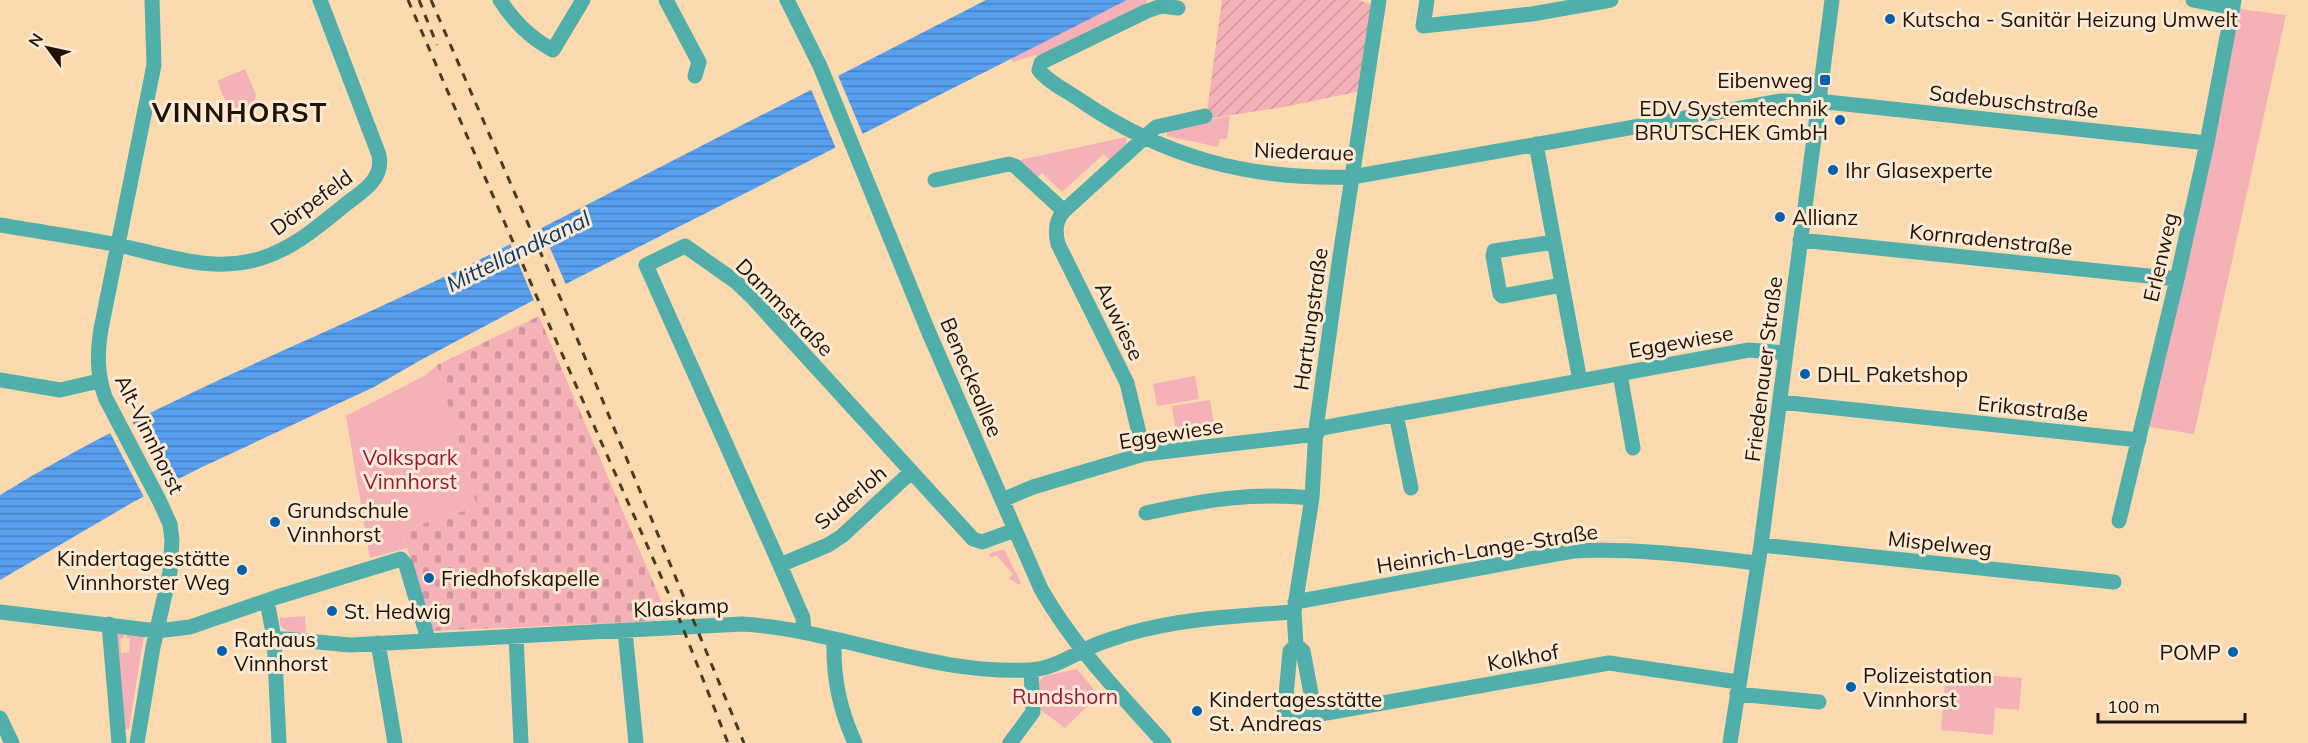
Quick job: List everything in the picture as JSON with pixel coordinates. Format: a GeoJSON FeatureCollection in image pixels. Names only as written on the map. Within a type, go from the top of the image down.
{"type":"FeatureCollection","features":[{"type":"Feature","properties":{"kind":"street","name":"Alt-Vinnhorst"},"geometry":{"type":"LineString","coordinates":[[137,743],[170,572],[172,540],[170,524],[159,500],[99,381],[96,361],[154,65],[152,0]]}},
{"type":"Feature","properties":{"kind":"street","name":"Dörpefeld"},"geometry":{"type":"LineString","coordinates":[[0,225],[118,245],[203,264],[239,264],[260,259],[295,243],[371,184],[380,170],[379,155],[320,0]]}},
{"type":"Feature","properties":{"kind":"street"},"geometry":{"type":"LineString","coordinates":[[500,0],[520,27],[536,42],[553,50],[583,0]]}},
{"type":"Feature","properties":{"kind":"street"},"geometry":{"type":"LineString","coordinates":[[666,0],[699,62],[695,76]]}},
{"type":"Feature","properties":{"kind":"street","name":"Beneckeallee"},"geometry":{"type":"LineString","coordinates":[[787,0],[819,65],[855,155],[1041,589],[1082,651],[1164,743]]}},
{"type":"Feature","properties":{"kind":"street","name":"Hartungstraße"},"geometry":{"type":"LineString","coordinates":[[1300,648],[1290,651],[1284,718],[1315,715],[1300,648],[1295,607],[1312,498],[1316,431],[1379,0]]}},
{"type":"Feature","properties":{"kind":"street"},"geometry":{"type":"LineString","coordinates":[[1427,0],[1423,26],[1532,14],[1611,0]]}},
{"type":"Feature","properties":{"kind":"street","name":"Friedenauer Straße"},"geometry":{"type":"LineString","coordinates":[[1730,743],[1761,545],[1832,0]]}},
{"type":"Feature","properties":{"kind":"street"},"geometry":{"type":"LineString","coordinates":[[2193,0],[2234,4]]}},
{"type":"Feature","properties":{"kind":"street","name":"Erlenweg"},"geometry":{"type":"LineString","coordinates":[[2119,521],[2207,143],[2234,4]]}},
{"type":"Feature","properties":{"kind":"street","name":"Niederaue"},"geometry":{"type":"LineString","coordinates":[[1178,8],[1162,6],[1147,11],[1044,61],[1039,67],[1041,74],[1103,116],[1144,138],[1192,156],[1254,172],[1287,176],[1352,177],[1781,101],[1817,103]]}},
{"type":"Feature","properties":{"kind":"street","name":"Sadebuschstraße"},"geometry":{"type":"LineString","coordinates":[[1817,103],[2207,143]]}},
{"type":"Feature","properties":{"kind":"street"},"geometry":{"type":"LineString","coordinates":[[935,180],[1009,164],[1016,165],[1064,211],[1156,127],[1205,116]]}},
{"type":"Feature","properties":{"kind":"street"},"geometry":{"type":"LineString","coordinates":[[1536,144],[1580,381]]}},
{"type":"Feature","properties":{"kind":"street","name":"Auwiese"},"geometry":{"type":"LineString","coordinates":[[1064,211],[1059,216],[1056,227],[1058,244],[1126,383],[1144,454]]}},
{"type":"Feature","properties":{"kind":"street","name":"Kornradenstraße"},"geometry":{"type":"LineString","coordinates":[[1800,240],[2176,279]]}},
{"type":"Feature","properties":{"kind":"street"},"geometry":{"type":"LineString","coordinates":[[1554,242],[1494,252],[1500,294],[1502,296],[1562,285]]}},
{"type":"Feature","properties":{"kind":"street","name":"Dammstraße"},"geometry":{"type":"LineString","coordinates":[[804,632],[803,618],[646,265],[685,246],[735,281],[751,296],[972,539],[982,542],[1015,530]]}},
{"type":"Feature","properties":{"kind":"street","name":"Eggewiese"},"geometry":{"type":"LineString","coordinates":[[1002,500],[1033,487],[1144,454],[1316,431],[1396,414],[1749,351],[1786,353]]}},
{"type":"Feature","properties":{"kind":"street","name":"Eggewiese"},"geometry":{"type":"LineString","coordinates":[[1620,374],[1634,448]]}},
{"type":"Feature","properties":{"kind":"street"},"geometry":{"type":"LineString","coordinates":[[0,380],[60,390],[99,381]]}},
{"type":"Feature","properties":{"kind":"street","name":"Erikastraße"},"geometry":{"type":"LineString","coordinates":[[1780,402],[2139,440]]}},
{"type":"Feature","properties":{"kind":"street"},"geometry":{"type":"LineString","coordinates":[[1396,414],[1411,488]]}},
{"type":"Feature","properties":{"kind":"street","name":"Suderloh"},"geometry":{"type":"LineString","coordinates":[[780,566],[828,545],[842,536],[911,472]]}},
{"type":"Feature","properties":{"kind":"street"},"geometry":{"type":"LineString","coordinates":[[1146,513],[1192,503],[1245,496],[1276,495],[1312,498]]}},
{"type":"Feature","properties":{"kind":"street","name":"Mispelweg"},"geometry":{"type":"LineString","coordinates":[[1761,545],[2114,582]]}},
{"type":"Feature","properties":{"kind":"street","name":"Heinrich-Lange-Straße"},"geometry":{"type":"LineString","coordinates":[[1082,651],[1128,634],[1168,625],[1295,607],[1573,551],[1651,550],[1758,563]]}},
{"type":"Feature","properties":{"kind":"street"},"geometry":{"type":"LineString","coordinates":[[0,612],[157,631],[190,627],[401,559],[406,565],[428,639]]}},
{"type":"Feature","properties":{"kind":"street"},"geometry":{"type":"LineString","coordinates":[[267,601],[274,638],[279,743]]}},
{"type":"Feature","properties":{"kind":"street"},"geometry":{"type":"LineString","coordinates":[[109,624],[118,743]]}},
{"type":"Feature","properties":{"kind":"street","name":"Klaskamp"},"geometry":{"type":"LineString","coordinates":[[274,638],[342,644],[378,643],[742,624],[774,626],[947,665],[979,669],[1031,670],[1057,664],[1082,651]]}},
{"type":"Feature","properties":{"kind":"street"},"geometry":{"type":"LineString","coordinates":[[625,631],[636,743]]}},
{"type":"Feature","properties":{"kind":"street"},"geometry":{"type":"LineString","coordinates":[[516,636],[521,743]]}},
{"type":"Feature","properties":{"kind":"street"},"geometry":{"type":"LineString","coordinates":[[834,639],[833,666],[837,693],[844,719],[855,743]]}},
{"type":"Feature","properties":{"kind":"street"},"geometry":{"type":"LineString","coordinates":[[378,643],[395,743]]}},
{"type":"Feature","properties":{"kind":"street","name":"Kolkhof"},"geometry":{"type":"LineString","coordinates":[[1315,715],[1609,663],[1819,702]]}},
{"type":"Feature","properties":{"kind":"street"},"geometry":{"type":"LineString","coordinates":[[1010,743],[1033,712],[1031,670]]}},
{"type":"Feature","properties":{"kind":"street"},"geometry":{"type":"LineString","coordinates":[[0,718],[12,743]]}},
{"type":"Feature","properties":{"kind":"green space"},"geometry":{"type":"Polygon","coordinates":[[[1127,0],[1147,0],[1145,5],[1044,58],[1035,55],[1013,62],[1011,57],[1127,0]]]}},
{"type":"Feature","properties":{"kind":"green space"},"geometry":{"type":"Polygon","coordinates":[[[1222,0],[1358,0],[1371,4],[1361,91],[1284,107],[1206,119],[1222,0]]]}},
{"type":"Feature","properties":{"kind":"green space"},"geometry":{"type":"Polygon","coordinates":[[[2233,8],[2286,15],[2194,434],[2142,426],[2233,8]]]}},
{"type":"Feature","properties":{"kind":"green space"},"geometry":{"type":"Polygon","coordinates":[[[245,69],[256,95],[252,111],[233,119],[217,81],[245,69]]]}},
{"type":"Feature","properties":{"kind":"green space"},"geometry":{"type":"Polygon","coordinates":[[[1230,116],[1227,139],[1220,139],[1218,147],[1167,136],[1167,128],[1230,116]]]}},
{"type":"Feature","properties":{"kind":"green space"},"geometry":{"type":"Polygon","coordinates":[[[1126,137],[1126,144],[1109,160],[1104,154],[1062,192],[1042,173],[1035,179],[1015,161],[1126,137]]]}},
{"type":"Feature","properties":{"kind":"green space"},"geometry":{"type":"Polygon","coordinates":[[[539,316],[669,619],[432,631],[402,530],[477,507],[437,365],[539,316]]]}},
{"type":"Feature","properties":{"kind":"green space","name":"Volkspark Vinnhorst"},"geometry":{"type":"Polygon","coordinates":[[[437,365],[477,507],[402,530],[407,548],[370,558],[346,416],[426,375],[437,365]]]}},
{"type":"Feature","properties":{"kind":"green space"},"geometry":{"type":"Polygon","coordinates":[[[1195,376],[1199,399],[1157,406],[1153,384],[1195,376]]]}},
{"type":"Feature","properties":{"kind":"green space"},"geometry":{"type":"Polygon","coordinates":[[[1210,400],[1215,432],[1187,437],[1186,431],[1176,433],[1172,406],[1210,400]]]}},
{"type":"Feature","properties":{"kind":"green space"},"geometry":{"type":"Polygon","coordinates":[[[1004,549],[1021,583],[1019,585],[1009,578],[1013,574],[996,555],[992,558],[989,556],[990,553],[1004,549]]]}},
{"type":"Feature","properties":{"kind":"green space"},"geometry":{"type":"Polygon","coordinates":[[[305,616],[306,633],[288,632],[280,625],[280,618],[305,616]]]}},
{"type":"Feature","properties":{"kind":"green space"},"geometry":{"type":"Polygon","coordinates":[[[114,632],[123,633],[124,638],[120,639],[121,653],[129,652],[130,638],[126,638],[127,633],[144,635],[129,729],[121,729],[114,632]]]}},
{"type":"Feature","properties":{"kind":"green space","name":"Rundshorn"},"geometry":{"type":"Polygon","coordinates":[[[1077,669],[1099,695],[1065,728],[1038,708],[1037,685],[1044,676],[1077,669]]]}},
{"type":"Feature","properties":{"kind":"green space"},"geometry":{"type":"Polygon","coordinates":[[[1946,672],[2022,678],[2019,710],[1995,708],[1993,735],[1941,730],[1946,672]]]}},
{"type":"Feature","properties":{"kind":"water","name":"Mittellandkanal"},"geometry":{"type":"Polygon","coordinates":[[[986,0],[1127,0],[532,301],[374,387],[200,468],[135,501],[0,580],[0,495],[117,430],[238,371],[481,259],[986,0]]]}},
{"type":"Feature","properties":{"kind":"pier"},"geometry":{"type":"Polygon","coordinates":[[[837,73],[864,137],[837,151],[810,87],[837,73]]]}},
{"type":"Feature","properties":{"kind":"pier"},"geometry":{"type":"Polygon","coordinates":[[[540,225],[567,287],[535,303],[509,241],[540,225]]]}},
{"type":"Feature","properties":{"kind":"pier"},"geometry":{"type":"Polygon","coordinates":[[[131,419],[167,488],[145,499],[109,431],[131,419]]]}},
{"type":"Feature","properties":{"kind":"railway"},"geometry":{"type":"LineString","coordinates":[[408,0],[675,608],[728,743]]}},
{"type":"Feature","properties":{"kind":"railway"},"geometry":{"type":"LineString","coordinates":[[419,0],[437,45]]}},
{"type":"Feature","properties":{"kind":"railway"},"geometry":{"type":"LineString","coordinates":[[431,0],[562,302],[744,743]]}},
{"type":"Feature","properties":{"kind":"place","name":"Kutscha - Sanitär Heizung Umwelt"},"geometry":{"type":"Point","coordinates":[1890,19]}},
{"type":"Feature","properties":{"kind":"place","name":"Eibenweg"},"geometry":{"type":"Point","coordinates":[1825,80]}},
{"type":"Feature","properties":{"kind":"place","name":"EDV Systemtechnik BRUTSCHEK GmbH"},"geometry":{"type":"Point","coordinates":[1840,120]}},
{"type":"Feature","properties":{"kind":"place","name":"Ihr Glasexperte"},"geometry":{"type":"Point","coordinates":[1833,170]}},
{"type":"Feature","properties":{"kind":"place","name":"Allianz"},"geometry":{"type":"Point","coordinates":[1780,217]}},
{"type":"Feature","properties":{"kind":"place","name":"DHL Paketshop"},"geometry":{"type":"Point","coordinates":[1805,374]}},
{"type":"Feature","properties":{"kind":"place","name":"Grundschule Vinnhorst"},"geometry":{"type":"Point","coordinates":[275,522]}},
{"type":"Feature","properties":{"kind":"place","name":"Kindertagesstätte Vinnhorster Weg"},"geometry":{"type":"Point","coordinates":[242,570]}},
{"type":"Feature","properties":{"kind":"place","name":"Friedhofskapelle"},"geometry":{"type":"Point","coordinates":[429,578]}},
{"type":"Feature","properties":{"kind":"place","name":"St. Hedwig"},"geometry":{"type":"Point","coordinates":[332,611]}},
{"type":"Feature","properties":{"kind":"place","name":"Rathaus Vinnhorst"},"geometry":{"type":"Point","coordinates":[222,651]}},
{"type":"Feature","properties":{"kind":"place","name":"POMP"},"geometry":{"type":"Point","coordinates":[2233,652]}},
{"type":"Feature","properties":{"kind":"place","name":"Polizeistation Vinnhorst"},"geometry":{"type":"Point","coordinates":[1851,687]}},
{"type":"Feature","properties":{"kind":"place","name":"Kindertagesstätte St. Andreas"},"geometry":{"type":"Point","coordinates":[1197,711]}},
{"type":"Feature","properties":{"kind":"district","name":"VINNHORST"},"geometry":{"type":"Point","coordinates":[240,112]}}]}
